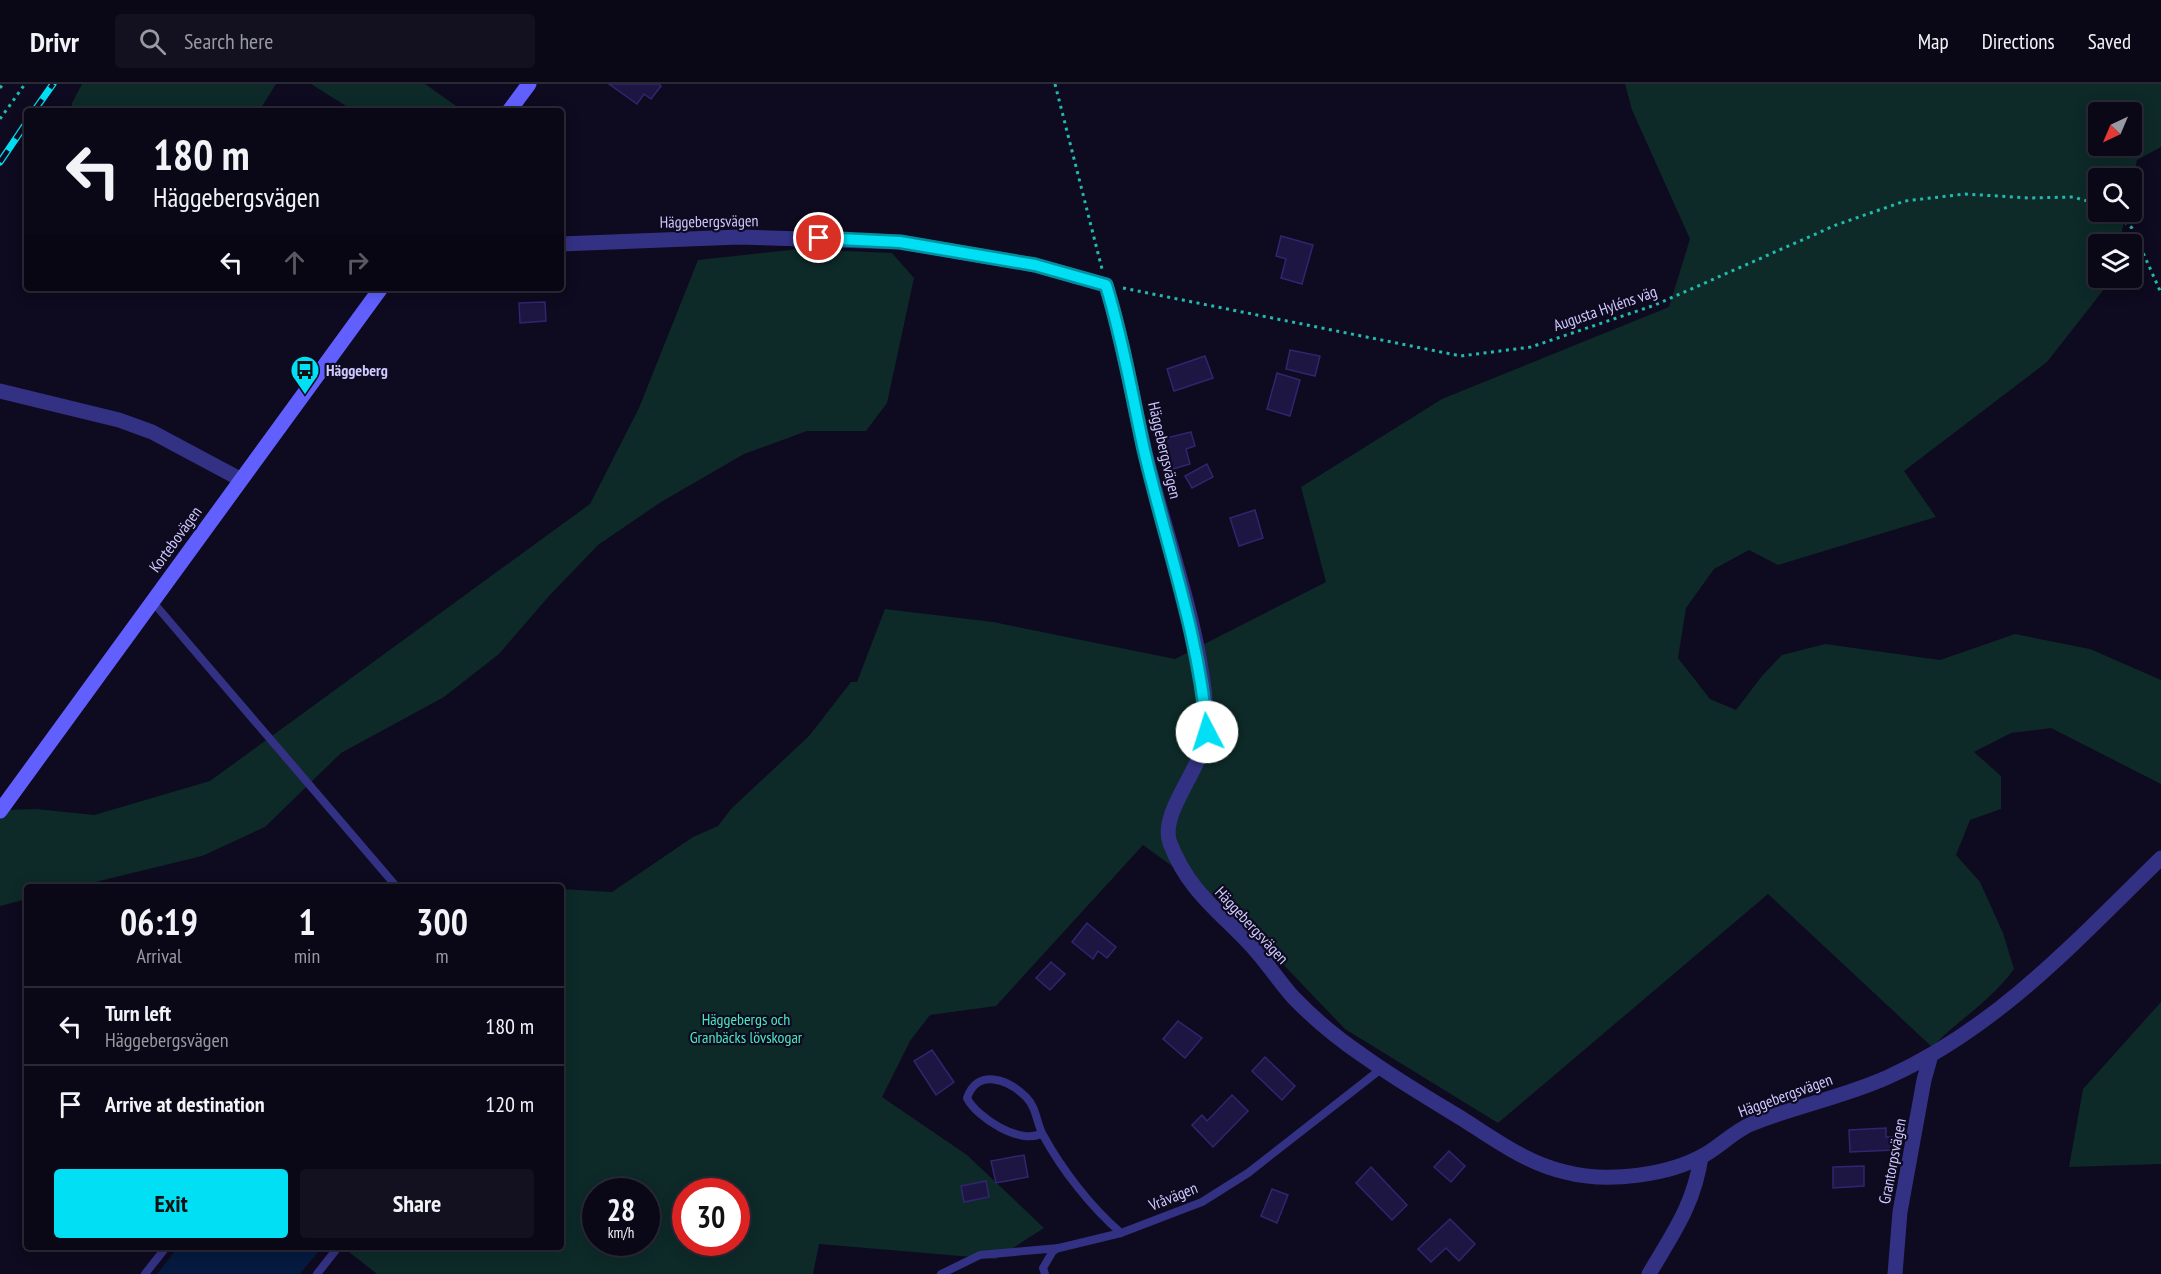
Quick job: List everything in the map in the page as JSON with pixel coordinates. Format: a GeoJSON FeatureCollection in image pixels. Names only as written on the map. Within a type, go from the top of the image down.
{"type":"FeatureCollection","features":[{"type":"Feature","properties":{"kind":"street"},"geometry":{"type":"LineString","coordinates":[[511,108],[529,84]]}},
{"type":"Feature","properties":{"kind":"street","name":"Häggebergsvägen"},"geometry":{"type":"LineString","coordinates":[[564,244],[739,237],[900,242],[1035,265],[1106,285],[1123,340],[1144,451],[1203,687],[1207,732],[1198,764],[1176,800],[1167,836],[1181,869],[1204,901],[1249,943],[1291,995],[1332,1034],[1381,1069],[1500,1143],[1536,1162],[1568,1173],[1602,1176],[1640,1174],[1701,1157],[1746,1126],[1885,1079],[1932,1055],[1974,1028],[2050,968],[2161,858]]}},
{"type":"Feature","properties":{"kind":"street","name":"Kortebovägen"},"geometry":{"type":"LineString","coordinates":[[0,811],[240,478],[304,396],[379,291]]}},
{"type":"Feature","properties":{"kind":"street"},"geometry":{"type":"LineString","coordinates":[[0,391],[119,420],[152,432],[240,478]]}},
{"type":"Feature","properties":{"kind":"street","name":"Grantorpsvägen"},"geometry":{"type":"LineString","coordinates":[[1895,1274],[1900,1212],[1924,1080],[1932,1055]]}},
{"type":"Feature","properties":{"kind":"street"},"geometry":{"type":"LineString","coordinates":[[1649,1274],[1697,1186],[1701,1157]]}},
{"type":"Feature","properties":{"kind":"lane"},"geometry":{"type":"LineString","coordinates":[[152,601],[394,884]]}},
{"type":"Feature","properties":{"kind":"lane","name":"Vråvägen"},"geometry":{"type":"LineString","coordinates":[[941,1274],[980,1255],[1059,1248],[1121,1233],[1202,1202],[1248,1173],[1381,1069]]}},
{"type":"Feature","properties":{"kind":"lane"},"geometry":{"type":"LineString","coordinates":[[1042,1133],[1035,1137],[1024,1136],[1000,1128],[972,1110],[967,1098],[971,1086],[982,1079],[1012,1086],[1027,1098],[1038,1114],[1042,1133],[1102,1216],[1121,1233]]}},
{"type":"Feature","properties":{"kind":"lane"},"geometry":{"type":"LineString","coordinates":[[1045,1274],[1043,1268],[1047,1259],[1059,1248]]}},
{"type":"Feature","properties":{"kind":"lane"},"geometry":{"type":"LineString","coordinates":[[145,1274],[164,1250]]}},
{"type":"Feature","properties":{"kind":"lane"},"geometry":{"type":"LineString","coordinates":[[317,1274],[336,1250]]}},
{"type":"Feature","properties":{"kind":"path"},"geometry":{"type":"LineString","coordinates":[[0,88],[3,84]]}},
{"type":"Feature","properties":{"kind":"path"},"geometry":{"type":"LineString","coordinates":[[0,119],[25,84]]}},
{"type":"Feature","properties":{"kind":"path"},"geometry":{"type":"LineString","coordinates":[[1055,84],[1106,285]]}},
{"type":"Feature","properties":{"kind":"path","name":"Augusta Hyléns väg"},"geometry":{"type":"LineString","coordinates":[[1106,285],[1461,356],[1531,347],[1655,305],[1836,225],[1905,201],[1965,194],[2029,198],[2073,197],[2088,201]]}},
{"type":"Feature","properties":{"kind":"path"},"geometry":{"type":"LineString","coordinates":[[2125,222],[2132,228],[2161,293]]}},
{"type":"Feature","properties":{"kind":"green space"},"geometry":{"type":"Polygon","coordinates":[[[82,84],[276,84],[261,108],[71,108],[82,84]]]}},
{"type":"Feature","properties":{"kind":"green space"},"geometry":{"type":"Polygon","coordinates":[[[311,84],[425,84],[459,108],[349,108],[311,84]]]}},
{"type":"Feature","properties":{"kind":"green space","name":"Häggebergs och Granbäcks lövskogar"},"geometry":{"type":"Polygon","coordinates":[[[1625,84],[2161,84],[2161,147],[2137,160],[2135,168],[2088,168],[2088,222],[2124,222],[2121,234],[2088,234],[2088,288],[2105,288],[2047,362],[1904,471],[1936,517],[1778,565],[1749,550],[1714,569],[1686,608],[1678,658],[1710,699],[1736,710],[1762,676],[1782,655],[1825,644],[1940,660],[2015,634],[2090,649],[2161,680],[2161,784],[2051,728],[2011,733],[1974,752],[2001,776],[2001,809],[1970,820],[1956,855],[1980,882],[2003,933],[2014,969],[1985,1000],[1932,1047],[1768,894],[1498,1123],[1345,1029],[1226,905],[1143,845],[996,1006],[930,1015],[910,1041],[882,1097],[967,1155],[1044,1228],[996,1259],[819,1244],[813,1274],[377,1274],[349,1252],[350,1250],[564,1250],[564,889],[612,892],[693,837],[718,826],[731,809],[809,736],[851,682],[857,682],[885,609],[993,622],[1175,659],[1326,582],[1301,487],[1442,399],[1669,307],[1690,239],[1632,110],[1625,84]]]}},
{"type":"Feature","properties":{"kind":"green space"},"geometry":{"type":"Polygon","coordinates":[[[799,249],[892,253],[914,278],[887,403],[866,431],[807,431],[744,454],[661,502],[598,545],[549,596],[499,654],[444,697],[341,753],[265,827],[202,856],[87,884],[24,884],[24,900],[0,906],[0,810],[36,809],[94,815],[210,781],[590,504],[639,408],[698,260],[799,249]]]}},
{"type":"Feature","properties":{"kind":"green space"},"geometry":{"type":"Polygon","coordinates":[[[2161,1002],[2161,1164],[2069,1167],[2083,1089],[2161,1002]]]}},
{"type":"Feature","properties":{"kind":"water"},"geometry":{"type":"Polygon","coordinates":[[[176,1250],[320,1250],[300,1274],[157,1274],[176,1250]]]}},
{"type":"Feature","properties":{"kind":"building"},"geometry":{"type":"Polygon","coordinates":[[[609,84],[659,84],[661,86],[651,99],[644,94],[637,104],[609,84]]]}},
{"type":"Feature","properties":{"kind":"building"},"geometry":{"type":"Polygon","coordinates":[[[1281,236],[1313,245],[1302,284],[1281,278],[1286,259],[1276,256],[1281,236]]]}},
{"type":"Feature","properties":{"kind":"building"},"geometry":{"type":"Polygon","coordinates":[[[545,302],[546,321],[520,323],[519,303],[545,302]]]}},
{"type":"Feature","properties":{"kind":"building"},"geometry":{"type":"Polygon","coordinates":[[[1290,350],[1320,356],[1315,376],[1286,369],[1290,350]]]}},
{"type":"Feature","properties":{"kind":"building"},"geometry":{"type":"Polygon","coordinates":[[[1205,356],[1213,378],[1174,391],[1167,369],[1205,356]]]}},
{"type":"Feature","properties":{"kind":"building"},"geometry":{"type":"Polygon","coordinates":[[[1277,373],[1300,380],[1290,416],[1267,409],[1277,373]]]}},
{"type":"Feature","properties":{"kind":"building"},"geometry":{"type":"Polygon","coordinates":[[[1191,432],[1195,446],[1186,449],[1190,464],[1166,471],[1158,440],[1191,432]]]}},
{"type":"Feature","properties":{"kind":"building"},"geometry":{"type":"Polygon","coordinates":[[[1207,464],[1213,477],[1192,488],[1185,476],[1207,464]]]}},
{"type":"Feature","properties":{"kind":"building"},"geometry":{"type":"Polygon","coordinates":[[[1255,510],[1263,538],[1239,546],[1230,518],[1255,510]]]}},
{"type":"Feature","properties":{"kind":"building"},"geometry":{"type":"Polygon","coordinates":[[[1087,923],[1116,947],[1107,958],[1098,951],[1093,959],[1072,942],[1087,923]]]}},
{"type":"Feature","properties":{"kind":"building"},"geometry":{"type":"Polygon","coordinates":[[[1051,962],[1065,974],[1050,990],[1036,978],[1051,962]]]}},
{"type":"Feature","properties":{"kind":"building"},"geometry":{"type":"Polygon","coordinates":[[[1178,1021],[1202,1038],[1185,1058],[1163,1039],[1178,1021]]]}},
{"type":"Feature","properties":{"kind":"building"},"geometry":{"type":"Polygon","coordinates":[[[932,1050],[954,1082],[936,1095],[914,1061],[932,1050]]]}},
{"type":"Feature","properties":{"kind":"building"},"geometry":{"type":"Polygon","coordinates":[[[1265,1057],[1295,1086],[1282,1100],[1252,1071],[1265,1057]]]}},
{"type":"Feature","properties":{"kind":"building"},"geometry":{"type":"Polygon","coordinates":[[[1232,1095],[1248,1111],[1213,1147],[1192,1125],[1202,1115],[1207,1121],[1232,1095]]]}},
{"type":"Feature","properties":{"kind":"building"},"geometry":{"type":"Polygon","coordinates":[[[1886,1128],[1886,1137],[1894,1137],[1894,1150],[1850,1152],[1849,1130],[1886,1128]]]}},
{"type":"Feature","properties":{"kind":"building"},"geometry":{"type":"Polygon","coordinates":[[[1449,1151],[1465,1166],[1451,1182],[1434,1167],[1449,1151]]]}},
{"type":"Feature","properties":{"kind":"building"},"geometry":{"type":"Polygon","coordinates":[[[1024,1155],[1028,1177],[996,1183],[991,1161],[1024,1155]]]}},
{"type":"Feature","properties":{"kind":"building"},"geometry":{"type":"Polygon","coordinates":[[[1864,1166],[1864,1186],[1833,1188],[1833,1167],[1864,1166]]]}},
{"type":"Feature","properties":{"kind":"building"},"geometry":{"type":"Polygon","coordinates":[[[1371,1167],[1407,1205],[1392,1220],[1356,1183],[1371,1167]]]}},
{"type":"Feature","properties":{"kind":"building"},"geometry":{"type":"Polygon","coordinates":[[[986,1181],[989,1197],[964,1202],[961,1186],[986,1181]]]}},
{"type":"Feature","properties":{"kind":"building"},"geometry":{"type":"Polygon","coordinates":[[[1272,1189],[1288,1195],[1277,1223],[1261,1216],[1272,1189]]]}},
{"type":"Feature","properties":{"kind":"building"},"geometry":{"type":"Polygon","coordinates":[[[1450,1219],[1475,1244],[1459,1261],[1446,1248],[1431,1262],[1418,1249],[1450,1219]]]}},
{"type":"Feature","properties":{"kind":"railway"},"geometry":{"type":"LineString","coordinates":[[36,108],[53,84]]}},
{"type":"Feature","properties":{"kind":"railway"},"geometry":{"type":"LineString","coordinates":[[0,162],[24,126]]}},
{"type":"Feature","properties":{"kind":"place","name":"Häggeberg"},"geometry":{"type":"Point","coordinates":[305,396]}},
{"type":"Feature","properties":{"kind":"route"},"geometry":{"type":"LineString","coordinates":[[819,238],[900,242],[959,254],[1035,265],[1106,285],[1123,340],[1144,451],[1190,627],[1203,687],[1207,732]]}}]}
